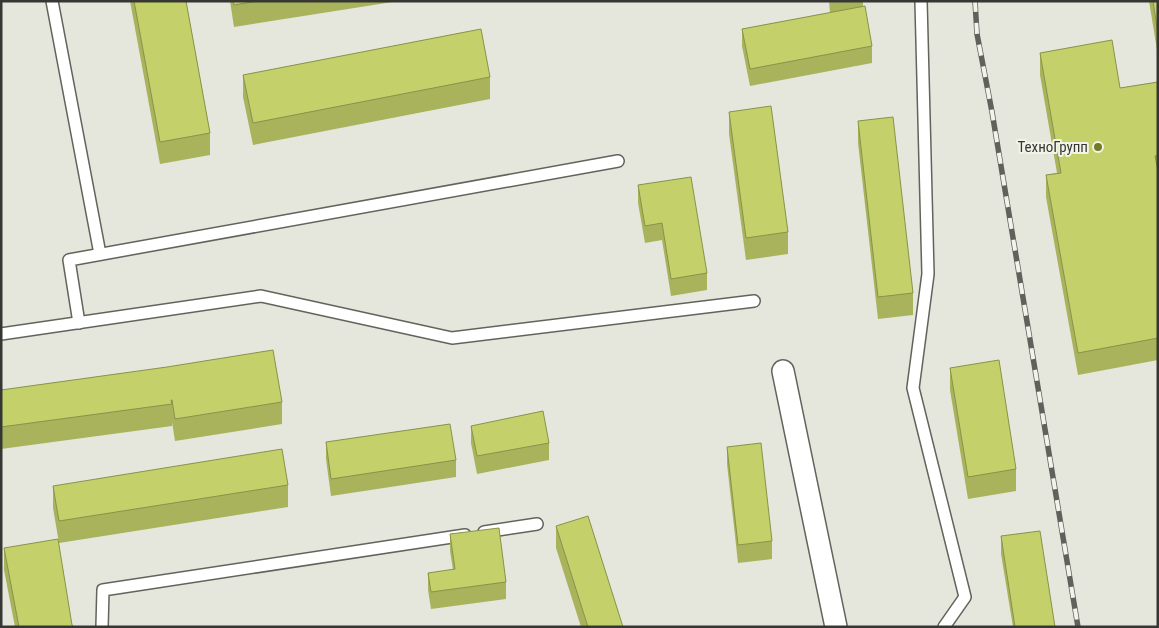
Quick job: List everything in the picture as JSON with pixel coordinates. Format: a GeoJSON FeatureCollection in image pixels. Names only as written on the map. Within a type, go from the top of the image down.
{"type":"FeatureCollection","features":[{"type":"Feature","properties":{"kind":"street"},"geometry":{"type":"LineString","coordinates":[[783,371],[836,627]]}},
{"type":"Feature","properties":{"kind":"lane"},"geometry":{"type":"LineString","coordinates":[[52,1],[100,254]]}},
{"type":"Feature","properties":{"kind":"lane"},"geometry":{"type":"LineString","coordinates":[[921,1],[928,274],[914,388],[964,597],[944,627]]}},
{"type":"Feature","properties":{"kind":"lane"},"geometry":{"type":"LineString","coordinates":[[79,323],[68,260],[618,161]]}},
{"type":"Feature","properties":{"kind":"lane"},"geometry":{"type":"LineString","coordinates":[[1,334],[261,296],[452,338],[754,301]]}},
{"type":"Feature","properties":{"kind":"lane"},"geometry":{"type":"LineString","coordinates":[[102,627],[103,590],[537,524]]}},
{"type":"Feature","properties":{"kind":"building"},"geometry":{"type":"Polygon","coordinates":[[[134,1],[186,1],[210,133],[160,142],[134,1]]]}},
{"type":"Feature","properties":{"kind":"building"},"geometry":{"type":"Polygon","coordinates":[[[233,1],[258,1],[234,5],[233,1]]]}},
{"type":"Feature","properties":{"kind":"building"},"geometry":{"type":"Polygon","coordinates":[[[1153,1],[1158,1],[1158,34],[1153,1]]]}},
{"type":"Feature","properties":{"kind":"building"},"geometry":{"type":"Polygon","coordinates":[[[865,6],[872,46],[750,69],[742,29],[865,6]]]}},
{"type":"Feature","properties":{"kind":"building"},"geometry":{"type":"Polygon","coordinates":[[[481,29],[490,77],[253,123],[243,75],[481,29]]]}},
{"type":"Feature","properties":{"kind":"building"},"geometry":{"type":"Polygon","coordinates":[[[1112,40],[1120,88],[1158,82],[1158,155],[1155,156],[1158,171],[1158,338],[1078,353],[1046,175],[1061,173],[1040,53],[1112,40]]]}},
{"type":"Feature","properties":{"kind":"building"},"geometry":{"type":"Polygon","coordinates":[[[771,106],[788,232],[746,238],[729,112],[771,106]]]}},
{"type":"Feature","properties":{"kind":"building"},"geometry":{"type":"Polygon","coordinates":[[[893,117],[913,293],[878,297],[858,121],[893,117]]]}},
{"type":"Feature","properties":{"kind":"building"},"geometry":{"type":"Polygon","coordinates":[[[691,177],[707,273],[671,279],[662,223],[645,226],[638,185],[691,177]]]}},
{"type":"Feature","properties":{"kind":"building"},"geometry":{"type":"Polygon","coordinates":[[[273,350],[282,402],[175,419],[172,400],[171,400],[172,404],[1,427],[1,390],[273,350]]]}},
{"type":"Feature","properties":{"kind":"building"},"geometry":{"type":"Polygon","coordinates":[[[999,360],[1016,469],[968,477],[950,368],[999,360]]]}},
{"type":"Feature","properties":{"kind":"building"},"geometry":{"type":"Polygon","coordinates":[[[543,411],[549,443],[477,456],[471,426],[543,411]]]}},
{"type":"Feature","properties":{"kind":"building"},"geometry":{"type":"Polygon","coordinates":[[[450,424],[456,460],[331,479],[326,442],[450,424]]]}},
{"type":"Feature","properties":{"kind":"building"},"geometry":{"type":"Polygon","coordinates":[[[761,443],[772,541],[738,545],[727,447],[761,443]]]}},
{"type":"Feature","properties":{"kind":"building"},"geometry":{"type":"Polygon","coordinates":[[[282,449],[288,485],[59,521],[53,486],[282,449]]]}},
{"type":"Feature","properties":{"kind":"building"},"geometry":{"type":"Polygon","coordinates":[[[588,516],[623,627],[588,627],[556,526],[588,516]]]}},
{"type":"Feature","properties":{"kind":"building"},"geometry":{"type":"Polygon","coordinates":[[[499,528],[506,582],[431,592],[428,573],[455,569],[450,534],[499,528]]]}},
{"type":"Feature","properties":{"kind":"building"},"geometry":{"type":"Polygon","coordinates":[[[1040,531],[1055,627],[1015,627],[1001,536],[1040,531]]]}},
{"type":"Feature","properties":{"kind":"building"},"geometry":{"type":"Polygon","coordinates":[[[58,539],[72,625],[74,627],[19,627],[4,548],[58,539]]]}},
{"type":"Feature","properties":{"kind":"railway"},"geometry":{"type":"LineString","coordinates":[[975,1],[977,34],[992,112],[1078,627]]}},
{"type":"Feature","properties":{"kind":"place","name":"ТехноГрупп"},"geometry":{"type":"Point","coordinates":[1098,147]}}]}
